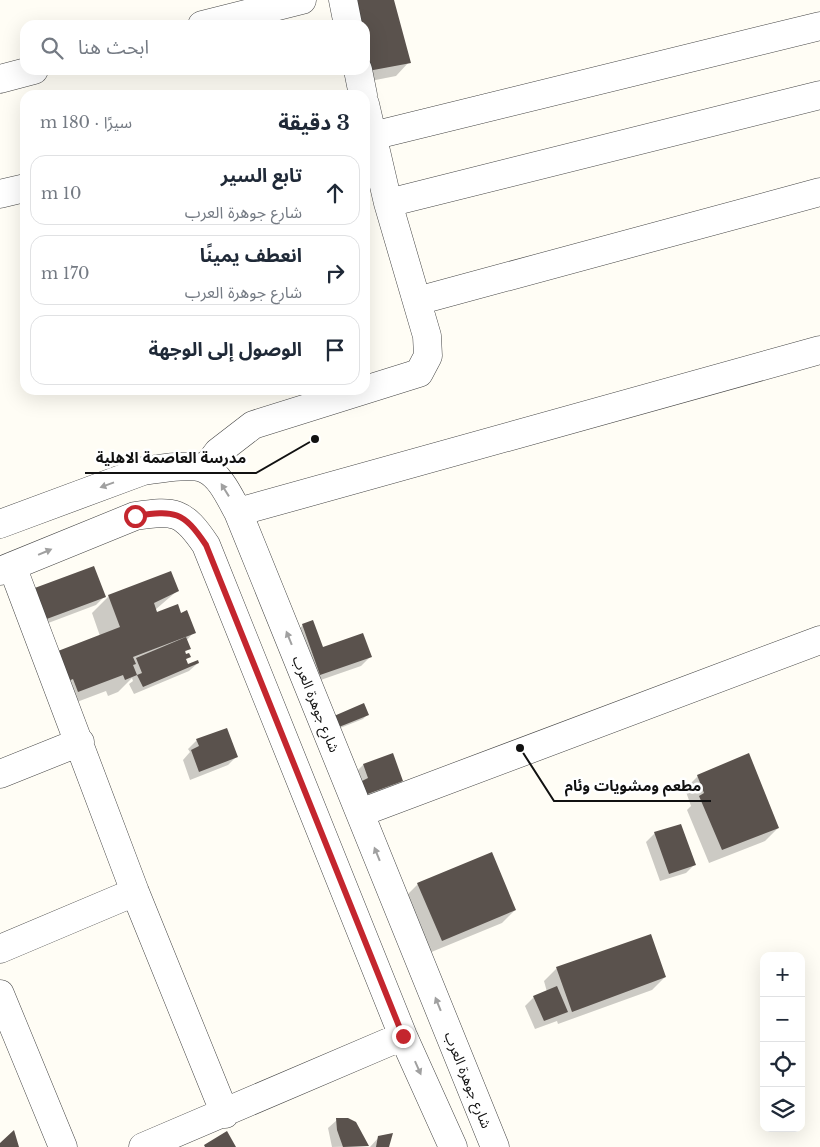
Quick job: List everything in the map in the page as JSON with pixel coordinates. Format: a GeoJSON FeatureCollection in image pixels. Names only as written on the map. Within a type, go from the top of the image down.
{"type":"FeatureCollection","features":[{"type":"Feature","properties":{"kind":"street"},"geometry":{"type":"LineString","coordinates":[[222,20],[302,0]]}},
{"type":"Feature","properties":{"kind":"street"},"geometry":{"type":"LineString","coordinates":[[343,0],[347,20]]}},
{"type":"Feature","properties":{"kind":"street"},"geometry":{"type":"LineString","coordinates":[[372,136],[820,26]]}},
{"type":"Feature","properties":{"kind":"street"},"geometry":{"type":"LineString","coordinates":[[0,79],[20,74]]}},
{"type":"Feature","properties":{"kind":"street"},"geometry":{"type":"LineString","coordinates":[[359,75],[362,90]]}},
{"type":"Feature","properties":{"kind":"street"},"geometry":{"type":"LineString","coordinates":[[388,203],[820,95]]}},
{"type":"Feature","properties":{"kind":"street"},"geometry":{"type":"LineString","coordinates":[[370,127],[388,203],[427,336],[428,356],[419,373],[370,388]]}},
{"type":"Feature","properties":{"kind":"street"},"geometry":{"type":"LineString","coordinates":[[0,194],[20,189]]}},
{"type":"Feature","properties":{"kind":"street"},"geometry":{"type":"LineString","coordinates":[[417,301],[820,192]]}},
{"type":"Feature","properties":{"kind":"street"},"geometry":{"type":"LineString","coordinates":[[238,512],[820,350]]}},
{"type":"Feature","properties":{"kind":"street"},"geometry":{"type":"LineString","coordinates":[[0,524],[142,472],[167,467],[205,468],[218,452],[253,425],[349,395]]}},
{"type":"Feature","properties":{"kind":"street","name":"شارع جوهرة العرب"},"geometry":{"type":"LineString","coordinates":[[205,468],[221,483],[238,512],[496,1147]]}},
{"type":"Feature","properties":{"kind":"street"},"geometry":{"type":"LineString","coordinates":[[225,1114],[135,892],[80,742],[6,568],[135,516],[154,513],[176,514],[191,522],[206,545],[403,1036],[453,1147]]}},
{"type":"Feature","properties":{"kind":"street"},"geometry":{"type":"LineString","coordinates":[[360,813],[820,640]]}},
{"type":"Feature","properties":{"kind":"street"},"geometry":{"type":"LineString","coordinates":[[0,774],[80,742]]}},
{"type":"Feature","properties":{"kind":"street"},"geometry":{"type":"LineString","coordinates":[[0,949],[135,892]]}},
{"type":"Feature","properties":{"kind":"street"},"geometry":{"type":"LineString","coordinates":[[0,994],[63,1147]]}},
{"type":"Feature","properties":{"kind":"street"},"geometry":{"type":"LineString","coordinates":[[143,1147],[225,1114],[403,1036]]}},
{"type":"Feature","properties":{"kind":"building"},"geometry":{"type":"Polygon","coordinates":[[[350,0],[394,0],[411,63],[370,71],[370,20],[355,20],[350,0]]]}},
{"type":"Feature","properties":{"kind":"building"},"geometry":{"type":"Polygon","coordinates":[[[94,566],[106,597],[44,620],[32,589],[94,566]]]}},
{"type":"Feature","properties":{"kind":"building"},"geometry":{"type":"Polygon","coordinates":[[[171,571],[179,591],[154,603],[157,612],[178,604],[181,613],[187,610],[196,633],[133,657],[136,664],[133,665],[137,675],[125,680],[123,675],[78,692],[73,679],[68,681],[58,651],[120,627],[108,595],[171,571]]]}},
{"type":"Feature","properties":{"kind":"building"},"geometry":{"type":"Polygon","coordinates":[[[313,620],[323,647],[363,633],[372,657],[320,675],[302,624],[313,620]]]}},
{"type":"Feature","properties":{"kind":"building"},"geometry":{"type":"Polygon","coordinates":[[[186,637],[191,649],[185,651],[191,657],[186,659],[188,664],[198,660],[199,663],[143,687],[137,675],[142,673],[136,658],[186,637]]]}},
{"type":"Feature","properties":{"kind":"building"},"geometry":{"type":"Polygon","coordinates":[[[364,703],[369,715],[339,727],[334,716],[364,703]]]}},
{"type":"Feature","properties":{"kind":"building"},"geometry":{"type":"Polygon","coordinates":[[[227,728],[238,757],[199,772],[191,750],[199,746],[196,739],[227,728]]]}},
{"type":"Feature","properties":{"kind":"building"},"geometry":{"type":"Polygon","coordinates":[[[393,753],[403,781],[365,795],[360,782],[368,778],[363,764],[393,753]]]}},
{"type":"Feature","properties":{"kind":"building"},"geometry":{"type":"Polygon","coordinates":[[[749,753],[779,828],[722,850],[699,796],[704,793],[697,775],[749,753]]]}},
{"type":"Feature","properties":{"kind":"building"},"geometry":{"type":"Polygon","coordinates":[[[681,824],[696,865],[669,874],[654,832],[681,824]]]}},
{"type":"Feature","properties":{"kind":"building"},"geometry":{"type":"Polygon","coordinates":[[[492,852],[516,910],[442,941],[417,883],[492,852]]]}},
{"type":"Feature","properties":{"kind":"building"},"geometry":{"type":"Polygon","coordinates":[[[651,934],[666,977],[572,1012],[556,967],[651,934]]]}},
{"type":"Feature","properties":{"kind":"building"},"geometry":{"type":"Polygon","coordinates":[[[557,986],[568,1012],[544,1021],[533,996],[557,986]]]}},
{"type":"Feature","properties":{"kind":"building"},"geometry":{"type":"Polygon","coordinates":[[[336,1118],[348,1118],[356,1122],[369,1146],[343,1147],[337,1130],[336,1118]]]}},
{"type":"Feature","properties":{"kind":"building"},"geometry":{"type":"Polygon","coordinates":[[[14,1130],[19,1147],[0,1147],[0,1143],[14,1130]]]}},
{"type":"Feature","properties":{"kind":"building"},"geometry":{"type":"Polygon","coordinates":[[[227,1131],[236,1147],[205,1147],[204,1145],[227,1131]]]}},
{"type":"Feature","properties":{"kind":"building"},"geometry":{"type":"Polygon","coordinates":[[[393,1133],[389,1147],[376,1147],[378,1136],[393,1133]]]}},
{"type":"Feature","properties":{"kind":"place","name":"مدرسة العاصمة الاهلية"},"geometry":{"type":"Point","coordinates":[315,439]}},
{"type":"Feature","properties":{"kind":"place","name":"مطعم ومشويات وئام"},"geometry":{"type":"Point","coordinates":[520,748]}},
{"type":"Feature","properties":{"kind":"route"},"geometry":{"type":"LineString","coordinates":[[135,516],[154,513],[176,514],[191,522],[206,545],[403,1036]]}}]}
